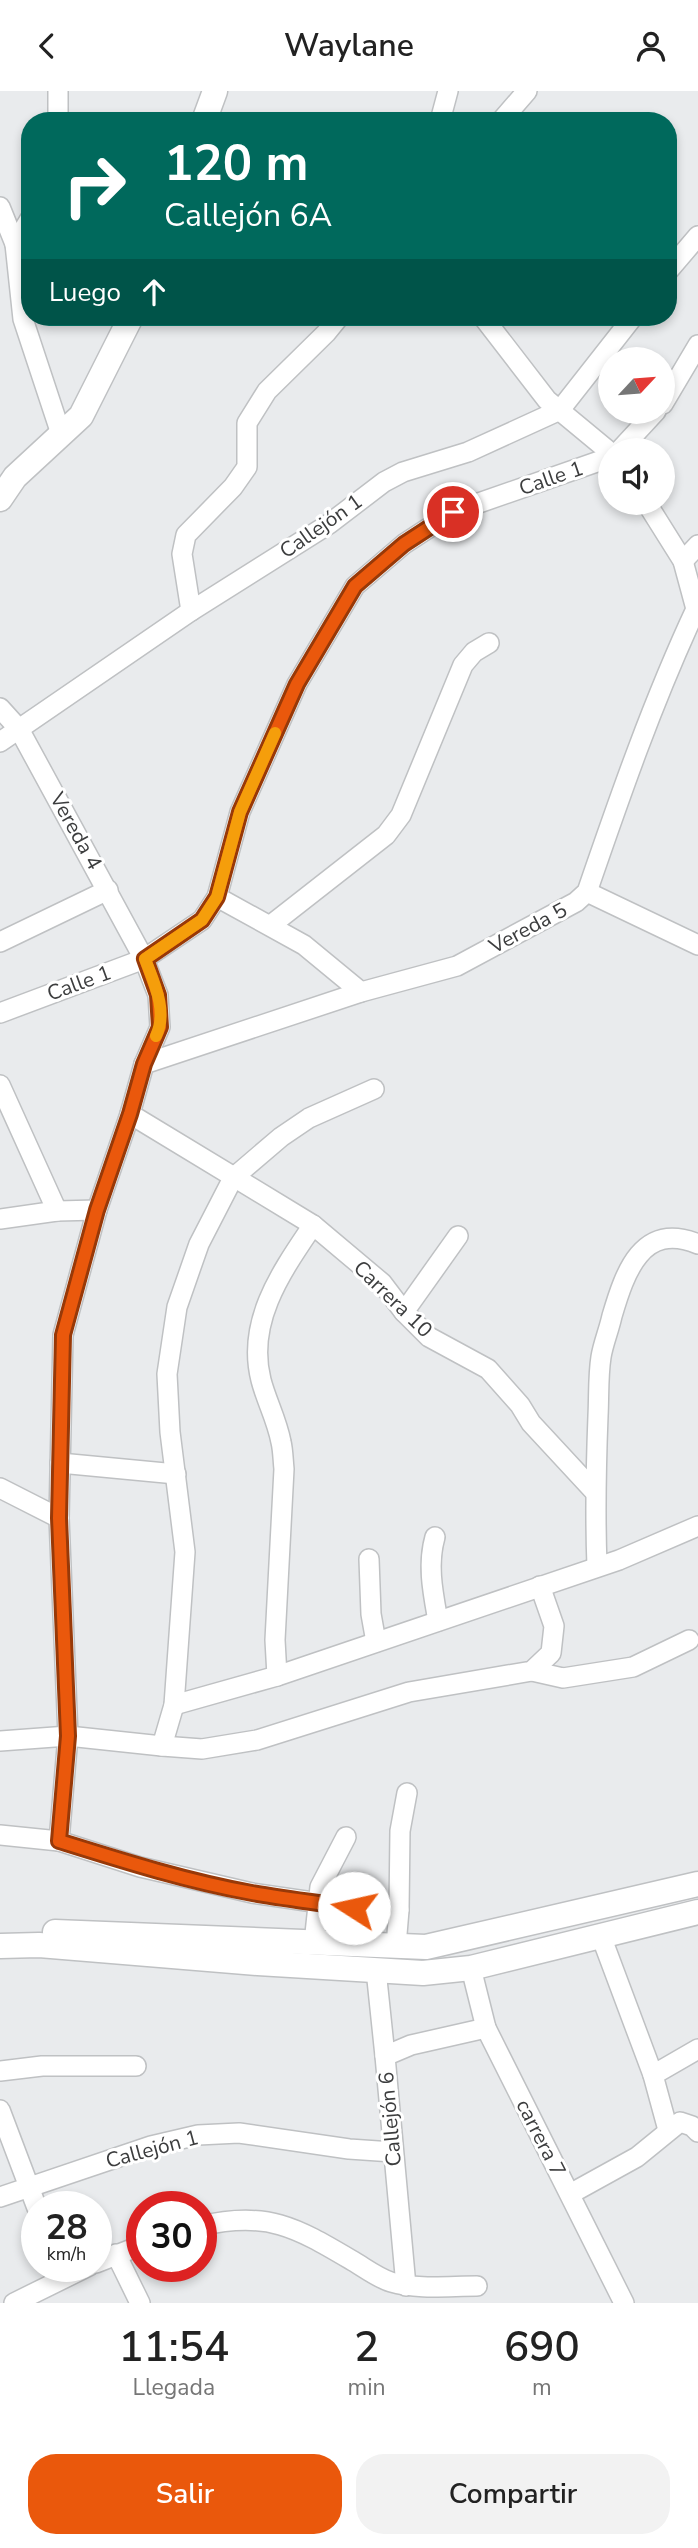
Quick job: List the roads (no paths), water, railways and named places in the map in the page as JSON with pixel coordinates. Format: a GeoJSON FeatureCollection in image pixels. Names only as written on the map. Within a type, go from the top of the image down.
{"type":"FeatureCollection","features":[{"type":"Feature","properties":{"kind":"main road"},"geometry":{"type":"LineString","coordinates":[[207,112],[215,91]]}},
{"type":"Feature","properties":{"kind":"main road"},"geometry":{"type":"LineString","coordinates":[[0,499],[15,477],[81,416],[126,326]]}},
{"type":"Feature","properties":{"kind":"main road"},"geometry":{"type":"LineString","coordinates":[[0,1933],[78,1931],[426,1947],[698,1884]]}},
{"type":"Feature","properties":{"kind":"main road"},"geometry":{"type":"LineString","coordinates":[[0,1946],[39,1945],[423,1973],[471,1968],[698,1912]]}},
{"type":"Feature","properties":{"kind":"street"},"geometry":{"type":"LineString","coordinates":[[58,91],[58,112]]}},
{"type":"Feature","properties":{"kind":"street"},"geometry":{"type":"LineString","coordinates":[[442,112],[448,91]]}},
{"type":"Feature","properties":{"kind":"street"},"geometry":{"type":"LineString","coordinates":[[509,112],[527,91]]}},
{"type":"Feature","properties":{"kind":"street"},"geometry":{"type":"LineString","coordinates":[[0,207],[15,244],[21,300]]}},
{"type":"Feature","properties":{"kind":"street"},"geometry":{"type":"LineString","coordinates":[[15,244],[21,234]]}},
{"type":"Feature","properties":{"kind":"street"},"geometry":{"type":"LineString","coordinates":[[677,260],[698,236]]}},
{"type":"Feature","properties":{"kind":"street"},"geometry":{"type":"LineString","coordinates":[[25,326],[61,434]]}},
{"type":"Feature","properties":{"kind":"street"},"geometry":{"type":"LineString","coordinates":[[191,611],[182,554],[186,535],[233,487],[247,467],[247,423],[267,391],[332,326]]}},
{"type":"Feature","properties":{"kind":"street"},"geometry":{"type":"LineString","coordinates":[[490,326],[553,405],[598,444]]}},
{"type":"Feature","properties":{"kind":"street","name":"Callejón 1"},"geometry":{"type":"LineString","coordinates":[[0,743],[191,611],[329,524],[383,482],[403,472],[468,452],[553,405],[625,326]]}},
{"type":"Feature","properties":{"kind":"street"},"geometry":{"type":"LineString","coordinates":[[676,382],[698,345]]}},
{"type":"Feature","properties":{"kind":"street"},"geometry":{"type":"LineString","coordinates":[[631,438],[644,424]]}},
{"type":"Feature","properties":{"kind":"street","name":"Calle 1"},"geometry":{"type":"LineString","coordinates":[[0,1013],[145,959],[202,920],[217,897],[240,812],[297,684],[355,586],[404,544],[453,512],[598,460]]}},
{"type":"Feature","properties":{"kind":"street","name":"Vereda 5"},"geometry":{"type":"LineString","coordinates":[[144,1064],[361,992],[457,966],[576,902],[587,892],[643,735],[672,661],[697,609],[683,561],[654,515]]}},
{"type":"Feature","properties":{"kind":"street"},"geometry":{"type":"LineString","coordinates":[[683,561],[698,545]]}},
{"type":"Feature","properties":{"kind":"street"},"geometry":{"type":"LineString","coordinates":[[271,925],[386,835],[401,815],[463,665],[474,652],[489,643]]}},
{"type":"Feature","properties":{"kind":"street","name":"Vereda 4"},"geometry":{"type":"LineString","coordinates":[[0,708],[19,729],[145,959],[158,995],[160,1027],[144,1064],[97,1210],[63,1335],[59,1518],[68,1736],[59,1841]]}},
{"type":"Feature","properties":{"kind":"street"},"geometry":{"type":"LineString","coordinates":[[0,942],[108,890]]}},
{"type":"Feature","properties":{"kind":"street"},"geometry":{"type":"LineString","coordinates":[[587,892],[698,945]]}},
{"type":"Feature","properties":{"kind":"street"},"geometry":{"type":"LineString","coordinates":[[217,897],[304,945],[361,992]]}},
{"type":"Feature","properties":{"kind":"street"},"geometry":{"type":"LineString","coordinates":[[0,1085],[57,1211]]}},
{"type":"Feature","properties":{"kind":"street"},"geometry":{"type":"LineString","coordinates":[[162,1746],[174,1705],[185,1552],[170,1432],[167,1374],[177,1307],[199,1244],[233,1178],[281,1137],[309,1118],[374,1089]]}},
{"type":"Feature","properties":{"kind":"street","name":"Carrera 10"},"geometry":{"type":"LineString","coordinates":[[130,1114],[313,1225],[382,1283],[404,1312],[429,1337],[488,1369],[520,1405],[531,1423],[594,1491]]}},
{"type":"Feature","properties":{"kind":"street"},"geometry":{"type":"LineString","coordinates":[[0,1219],[57,1211],[97,1210]]}},
{"type":"Feature","properties":{"kind":"street"},"geometry":{"type":"LineString","coordinates":[[276,1676],[276,1599],[284,1469],[281,1441],[260,1377],[257,1339],[266,1303],[285,1266],[313,1225]]}},
{"type":"Feature","properties":{"kind":"street"},"geometry":{"type":"LineString","coordinates":[[404,1312],[458,1235]]}},
{"type":"Feature","properties":{"kind":"street"},"geometry":{"type":"LineString","coordinates":[[597,1566],[594,1491],[601,1357],[620,1290],[636,1258],[645,1247],[658,1239],[675,1236],[698,1244]]}},
{"type":"Feature","properties":{"kind":"street"},"geometry":{"type":"LineString","coordinates":[[60,1463],[176,1474]]}},
{"type":"Feature","properties":{"kind":"street"},"geometry":{"type":"LineString","coordinates":[[0,1488],[59,1518]]}},
{"type":"Feature","properties":{"kind":"street"},"geometry":{"type":"LineString","coordinates":[[174,1705],[276,1676],[619,1560],[698,1526]]}},
{"type":"Feature","properties":{"kind":"street"},"geometry":{"type":"LineString","coordinates":[[435,1537],[431,1568],[438,1621]]}},
{"type":"Feature","properties":{"kind":"street"},"geometry":{"type":"LineString","coordinates":[[369,1559],[370,1603],[376,1642]]}},
{"type":"Feature","properties":{"kind":"street"},"geometry":{"type":"LineString","coordinates":[[533,1671],[551,1653],[554,1626],[540,1586]]}},
{"type":"Feature","properties":{"kind":"street"},"geometry":{"type":"LineString","coordinates":[[0,1741],[68,1736],[202,1749],[257,1740],[409,1692],[533,1671],[564,1678],[633,1667],[689,1640]]}},
{"type":"Feature","properties":{"kind":"street"},"geometry":{"type":"LineString","coordinates":[[396,1946],[400,1831],[407,1793]]}},
{"type":"Feature","properties":{"kind":"street"},"geometry":{"type":"LineString","coordinates":[[0,1835],[59,1841],[140,1867],[252,1893],[354,1908],[399,1910]]}},
{"type":"Feature","properties":{"kind":"street"},"geometry":{"type":"LineString","coordinates":[[314,1943],[317,1902],[325,1875],[346,1837]]}},
{"type":"Feature","properties":{"kind":"street"},"geometry":{"type":"LineString","coordinates":[[601,1936],[653,2075],[668,2130]]}},
{"type":"Feature","properties":{"kind":"street","name":"carrera 7"},"geometry":{"type":"LineString","coordinates":[[471,1968],[486,2028],[624,2303]]}},
{"type":"Feature","properties":{"kind":"street"},"geometry":{"type":"LineString","coordinates":[[376,1970],[385,2056]]}},
{"type":"Feature","properties":{"kind":"street","name":"Callejón 6"},"geometry":{"type":"LineString","coordinates":[[406,2286],[385,2056],[411,2045],[486,2028]]}},
{"type":"Feature","properties":{"kind":"street"},"geometry":{"type":"LineString","coordinates":[[653,2075],[698,2049]]}},
{"type":"Feature","properties":{"kind":"street"},"geometry":{"type":"LineString","coordinates":[[0,2071],[15,2067],[42,2066],[136,2066]]}},
{"type":"Feature","properties":{"kind":"street"},"geometry":{"type":"LineString","coordinates":[[0,2110],[30,2191]]}},
{"type":"Feature","properties":{"kind":"street"},"geometry":{"type":"LineString","coordinates":[[569,2194],[637,2157],[680,2122],[692,2126],[698,2132]]}},
{"type":"Feature","properties":{"kind":"street","name":"Callejón 1"},"geometry":{"type":"LineString","coordinates":[[0,2197],[151,2146],[198,2135],[239,2133],[349,2149],[393,2152]]}},
{"type":"Feature","properties":{"kind":"street"},"geometry":{"type":"LineString","coordinates":[[217,2222],[257,2219],[281,2225],[313,2238],[387,2281],[406,2286],[477,2285]]}},
{"type":"Feature","properties":{"kind":"street"},"geometry":{"type":"LineString","coordinates":[[112,2256],[126,2251]]}},
{"type":"Feature","properties":{"kind":"street"},"geometry":{"type":"LineString","coordinates":[[116,2254],[140,2303]]}},
{"type":"Feature","properties":{"kind":"street"},"geometry":{"type":"LineString","coordinates":[[15,2303],[46,2282]]}}]}
